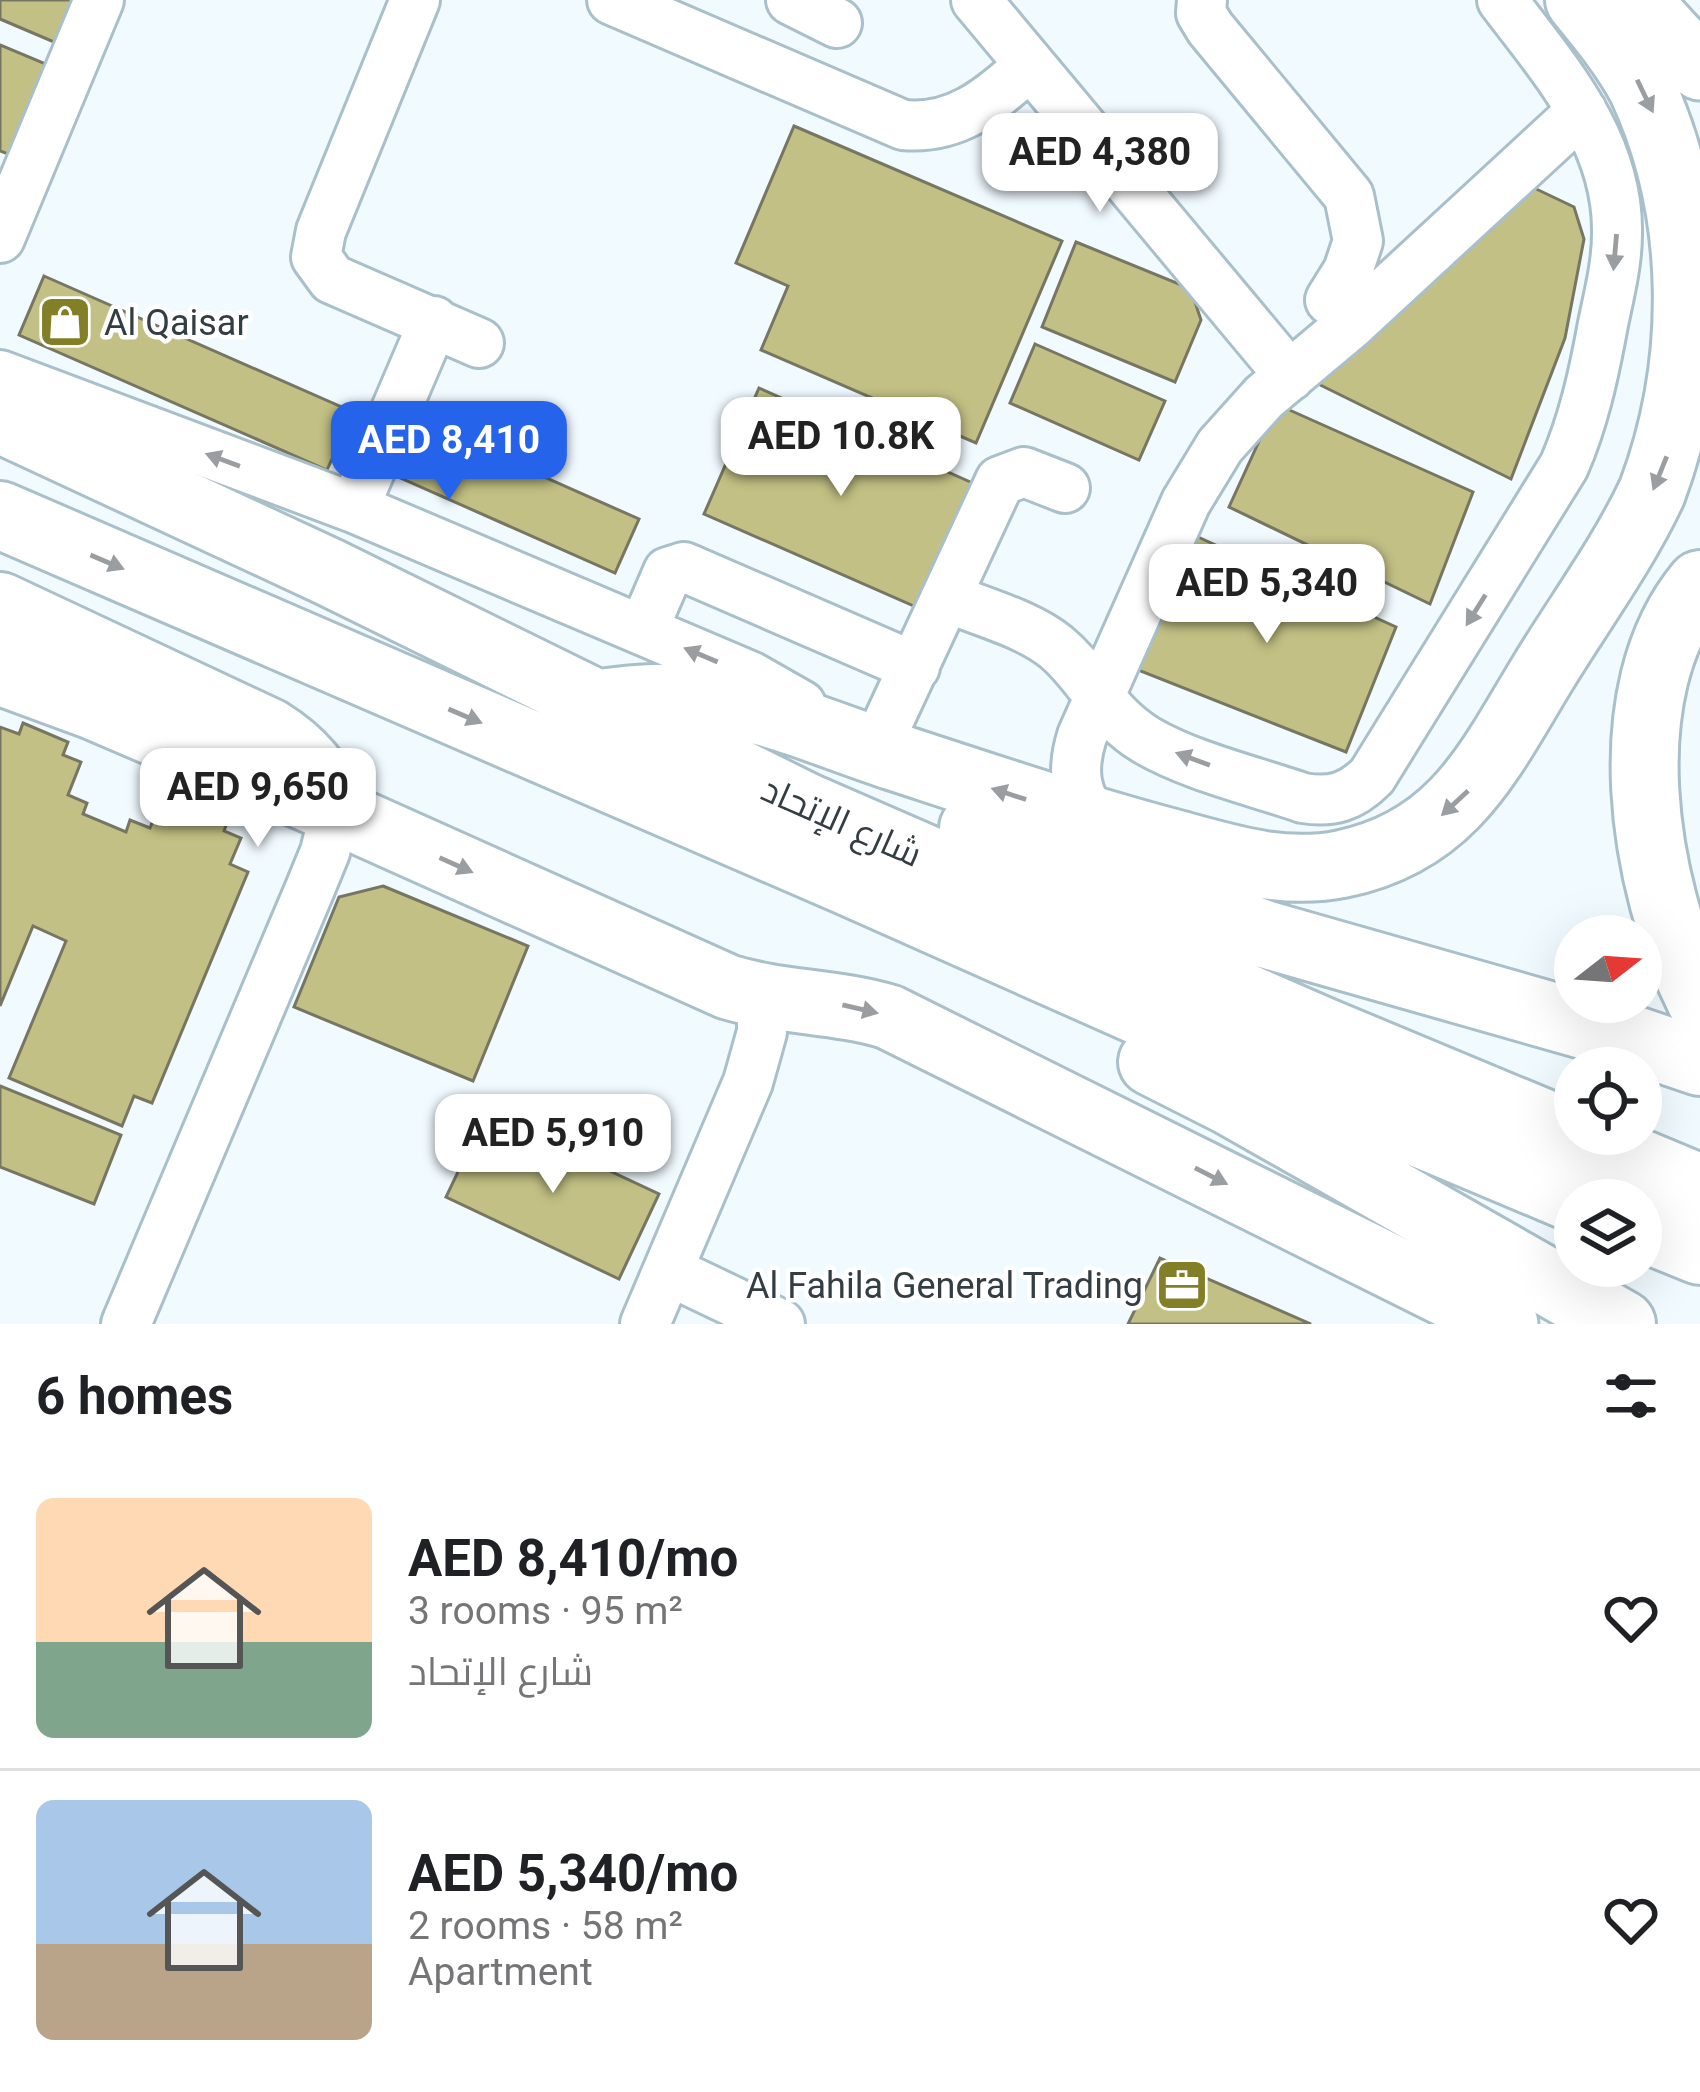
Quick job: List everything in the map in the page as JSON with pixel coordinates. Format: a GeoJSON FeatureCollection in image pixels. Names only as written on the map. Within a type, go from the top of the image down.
{"type":"FeatureCollection","features":[{"type":"Feature","properties":{"kind":"highway"},"geometry":{"type":"LineString","coordinates":[[592,705],[651,697],[712,699],[772,712],[1096,823],[1278,868],[1343,864],[1402,842],[1453,807],[1474,785],[1631,532],[1670,448],[1691,358],[1694,265],[1677,173],[1661,129],[1617,46],[1579,0]]}},
{"type":"Feature","properties":{"kind":"highway","name":"شارع الإتحاد"},"geometry":{"type":"LineString","coordinates":[[0,418],[329,572],[1322,1062],[1554,1187]]}},
{"type":"Feature","properties":{"kind":"highway","name":"شارع الإتحاد"},"geometry":{"type":"LineString","coordinates":[[0,515],[849,882],[1322,1062],[1700,1188]]}},
{"type":"Feature","properties":{"kind":"highway"},"geometry":{"type":"LineString","coordinates":[[1700,584],[1665,650],[1652,692],[1646,799],[1658,886],[1684,968],[1700,1000]]}},
{"type":"Feature","properties":{"kind":"highway"},"geometry":{"type":"LineString","coordinates":[[0,606],[268,732],[317,774],[308,799]]}},
{"type":"Feature","properties":{"kind":"highway"},"geometry":{"type":"LineString","coordinates":[[806,807],[855,796],[898,801],[1264,934],[1700,1062]]}},
{"type":"Feature","properties":{"kind":"highway"},"geometry":{"type":"LineString","coordinates":[[849,882],[879,917],[942,966],[1231,1102],[1622,1324]]}},
{"type":"Feature","properties":{"kind":"highway"},"geometry":{"type":"LineString","coordinates":[[1629,1038],[1700,1048]]}},
{"type":"Feature","properties":{"kind":"highway"},"geometry":{"type":"LineString","coordinates":[[1662,1236],[1700,1251]]}},
{"type":"Feature","properties":{"kind":"main road"},"geometry":{"type":"LineString","coordinates":[[1638,0],[1700,68]]}},
{"type":"Feature","properties":{"kind":"main road"},"geometry":{"type":"LineString","coordinates":[[0,673],[308,799],[728,987],[762,997],[861,1008],[902,1022],[1506,1324]]}},
{"type":"Feature","properties":{"kind":"street"},"geometry":{"type":"LineString","coordinates":[[0,238],[99,0]]}},
{"type":"Feature","properties":{"kind":"street"},"geometry":{"type":"LineString","coordinates":[[415,0],[321,230],[316,257],[332,279],[479,343]]}},
{"type":"Feature","properties":{"kind":"street"},"geometry":{"type":"LineString","coordinates":[[612,0],[903,125],[950,122],[990,100],[1029,66]]}},
{"type":"Feature","properties":{"kind":"street"},"geometry":{"type":"LineString","coordinates":[[791,0],[837,23]]}},
{"type":"Feature","properties":{"kind":"street"},"geometry":{"type":"LineString","coordinates":[[976,0],[1289,376]]}},
{"type":"Feature","properties":{"kind":"street"},"geometry":{"type":"LineString","coordinates":[[1202,0],[1201,13],[1210,28],[1349,196],[1355,210],[1358,241],[1348,271],[1330,300]]}},
{"type":"Feature","properties":{"kind":"street"},"geometry":{"type":"LineString","coordinates":[[946,598],[1057,648],[1100,702],[1166,750],[1303,799],[1341,799],[1372,776],[1549,493],[1577,437],[1593,379],[1617,233],[1611,176],[1582,111],[1502,0]]}},
{"type":"Feature","properties":{"kind":"street"},"geometry":{"type":"LineString","coordinates":[[1096,823],[1080,801],[1075,772],[1082,736],[1202,473],[1242,420],[1582,111]]}},
{"type":"Feature","properties":{"kind":"street"},"geometry":{"type":"LineString","coordinates":[[354,508],[434,321]]}},
{"type":"Feature","properties":{"kind":"street"},"geometry":{"type":"LineString","coordinates":[[0,375],[354,508],[644,631],[774,688],[856,743],[914,668],[1000,481],[1024,472],[1065,488]]}},
{"type":"Feature","properties":{"kind":"street"},"geometry":{"type":"LineString","coordinates":[[644,631],[668,572],[684,567],[914,668]]}},
{"type":"Feature","properties":{"kind":"street"},"geometry":{"type":"LineString","coordinates":[[127,1324],[325,852],[308,799]]}},
{"type":"Feature","properties":{"kind":"street"},"geometry":{"type":"LineString","coordinates":[[645,1324],[753,1067],[762,1033],[762,997]]}},
{"type":"Feature","properties":{"kind":"street"},"geometry":{"type":"LineString","coordinates":[[669,1271],[780,1324]]}},
{"type":"Feature","properties":{"kind":"building"},"geometry":{"type":"Polygon","coordinates":[[[0,0],[80,0],[61,45],[0,19],[0,0]]]}},
{"type":"Feature","properties":{"kind":"building"},"geometry":{"type":"Polygon","coordinates":[[[0,45],[53,67],[16,157],[0,151],[0,45]]]}},
{"type":"Feature","properties":{"kind":"building"},"geometry":{"type":"Polygon","coordinates":[[[794,126],[1062,241],[976,443],[761,350],[788,286],[736,263],[794,126]]]}},
{"type":"Feature","properties":{"kind":"building"},"geometry":{"type":"Polygon","coordinates":[[[1530,186],[1574,207],[1584,239],[1565,338],[1511,479],[1306,378],[1530,186]]]}},
{"type":"Feature","properties":{"kind":"building"},"geometry":{"type":"Polygon","coordinates":[[[1076,242],[1184,286],[1193,296],[1201,320],[1175,382],[1042,327],[1076,242]]]}},
{"type":"Feature","properties":{"kind":"building"},"geometry":{"type":"Polygon","coordinates":[[[44,276],[353,412],[327,470],[19,335],[44,276]]]}},
{"type":"Feature","properties":{"kind":"building"},"geometry":{"type":"Polygon","coordinates":[[[1035,344],[1165,401],[1139,460],[1010,403],[1035,344]]]}},
{"type":"Feature","properties":{"kind":"building"},"geometry":{"type":"Polygon","coordinates":[[[759,388],[977,485],[923,610],[704,514],[759,388]]]}},
{"type":"Feature","properties":{"kind":"building"},"geometry":{"type":"Polygon","coordinates":[[[1276,404],[1473,492],[1430,604],[1229,507],[1276,404]]]}},
{"type":"Feature","properties":{"kind":"building"},"geometry":{"type":"Polygon","coordinates":[[[411,418],[639,519],[615,573],[387,472],[411,418]]]}},
{"type":"Feature","properties":{"kind":"building"},"geometry":{"type":"Polygon","coordinates":[[[1198,537],[1396,627],[1346,752],[1133,668],[1198,537]]]}},
{"type":"Feature","properties":{"kind":"building"},"geometry":{"type":"Polygon","coordinates":[[[23,723],[68,742],[63,755],[81,762],[68,795],[87,803],[83,814],[126,832],[130,820],[150,828],[160,802],[184,812],[188,803],[228,820],[224,831],[241,838],[230,864],[248,872],[152,1103],[134,1096],[122,1126],[9,1078],[66,941],[33,926],[0,1006],[0,727],[19,734],[23,723]]]}},
{"type":"Feature","properties":{"kind":"building"},"geometry":{"type":"Polygon","coordinates":[[[383,886],[528,946],[473,1081],[294,1007],[339,897],[383,886]]]}},
{"type":"Feature","properties":{"kind":"building"},"geometry":{"type":"Polygon","coordinates":[[[0,1086],[121,1135],[94,1204],[0,1167],[0,1086]]]}},
{"type":"Feature","properties":{"kind":"building"},"geometry":{"type":"Polygon","coordinates":[[[486,1113],[659,1194],[619,1279],[446,1197],[486,1113]]]}},
{"type":"Feature","properties":{"kind":"building"},"geometry":{"type":"Polygon","coordinates":[[[1160,1258],[1311,1324],[1128,1324],[1160,1258]]]}},
{"type":"Feature","properties":{"kind":"place","name":"Al Qaisar"},"geometry":{"type":"Point","coordinates":[65,322]}},
{"type":"Feature","properties":{"kind":"place","name":"Al Fahila General Trading"},"geometry":{"type":"Point","coordinates":[1182,1285]}}]}
